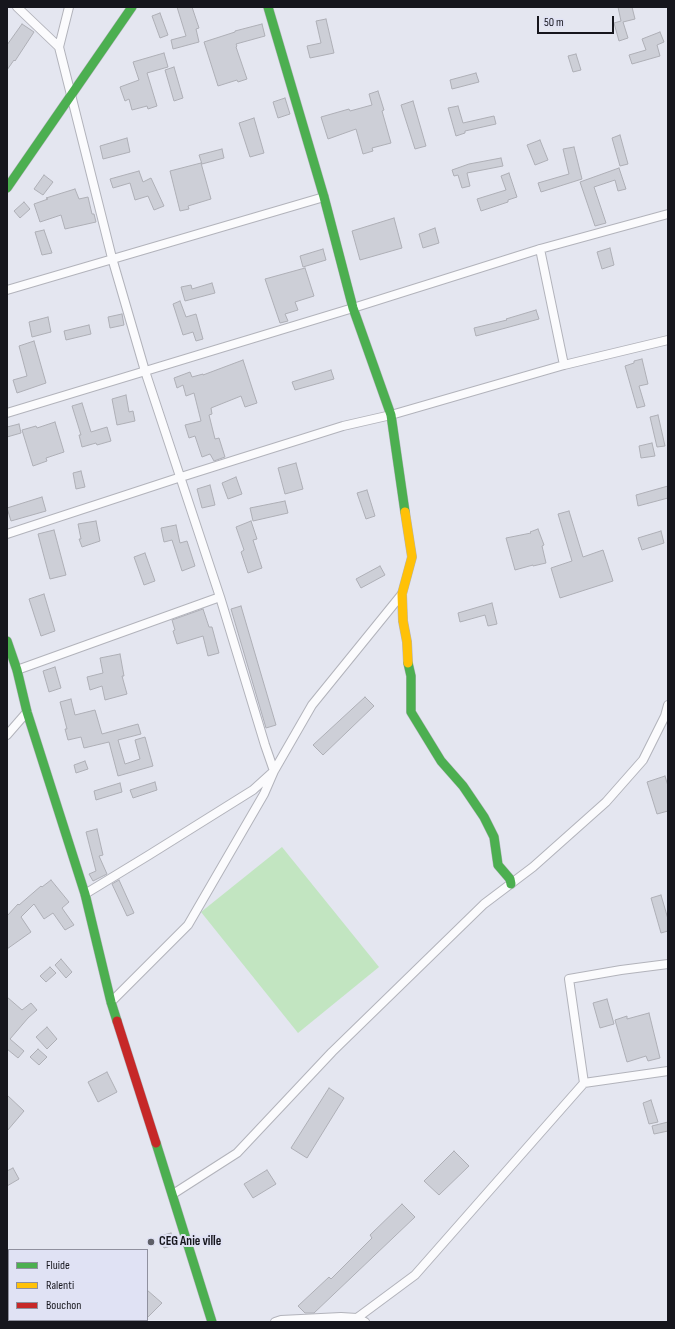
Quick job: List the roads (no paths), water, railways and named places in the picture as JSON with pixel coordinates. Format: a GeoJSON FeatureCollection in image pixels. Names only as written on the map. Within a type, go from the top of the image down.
{"type":"FeatureCollection","features":[{"type":"Feature","properties":{"kind":"main road"},"geometry":{"type":"LineString","coordinates":[[7,188],[132,7]]}},
{"type":"Feature","properties":{"kind":"main road"},"geometry":{"type":"LineString","coordinates":[[268,7],[324,197],[353,308],[391,415],[412,557],[402,594],[403,621],[407,642],[408,667],[411,676],[411,712],[441,761],[463,786],[484,817],[494,837],[494,851],[498,864],[510,879],[511,884]]}},
{"type":"Feature","properties":{"kind":"main road"},"geometry":{"type":"LineString","coordinates":[[7,641],[17,670],[26,712],[85,894],[111,1002],[173,1194],[212,1322]]}},
{"type":"Feature","properties":{"kind":"street"},"geometry":{"type":"LineString","coordinates":[[17,7],[59,47]]}},
{"type":"Feature","properties":{"kind":"street"},"geometry":{"type":"LineString","coordinates":[[69,7],[59,47],[112,258],[145,371],[220,597],[274,771]]}},
{"type":"Feature","properties":{"kind":"street"},"geometry":{"type":"LineString","coordinates":[[7,290],[324,197]]}},
{"type":"Feature","properties":{"kind":"street"},"geometry":{"type":"LineString","coordinates":[[7,413],[353,308],[540,248],[668,214]]}},
{"type":"Feature","properties":{"kind":"street"},"geometry":{"type":"LineString","coordinates":[[540,248],[564,364]]}},
{"type":"Feature","properties":{"kind":"street"},"geometry":{"type":"LineString","coordinates":[[7,534],[343,426],[391,415],[564,364],[668,340]]}},
{"type":"Feature","properties":{"kind":"street"},"geometry":{"type":"LineString","coordinates":[[111,1002],[188,925],[264,794],[274,771],[312,705],[402,594]]}},
{"type":"Feature","properties":{"kind":"street"},"geometry":{"type":"LineString","coordinates":[[17,670],[220,597]]}},
{"type":"Feature","properties":{"kind":"street"},"geometry":{"type":"LineString","coordinates":[[173,1194],[237,1153],[332,1052],[484,904],[533,867],[606,802],[643,760],[666,715],[668,705]]}},
{"type":"Feature","properties":{"kind":"street"},"geometry":{"type":"LineString","coordinates":[[7,735],[26,712]]}},
{"type":"Feature","properties":{"kind":"street"},"geometry":{"type":"LineString","coordinates":[[85,894],[253,790],[274,771]]}},
{"type":"Feature","properties":{"kind":"street"},"geometry":{"type":"LineString","coordinates":[[584,1083],[569,979],[668,964]]}},
{"type":"Feature","properties":{"kind":"street"},"geometry":{"type":"LineString","coordinates":[[357,1318],[415,1275],[584,1083],[668,1071]]}},
{"type":"Feature","properties":{"kind":"street"},"geometry":{"type":"LineString","coordinates":[[275,1322],[281,1320],[341,1317],[357,1318],[365,1322]]}},
{"type":"Feature","properties":{"kind":"place","name":"CEG Anie ville"},"geometry":{"type":"Point","coordinates":[151,1242]}}]}
